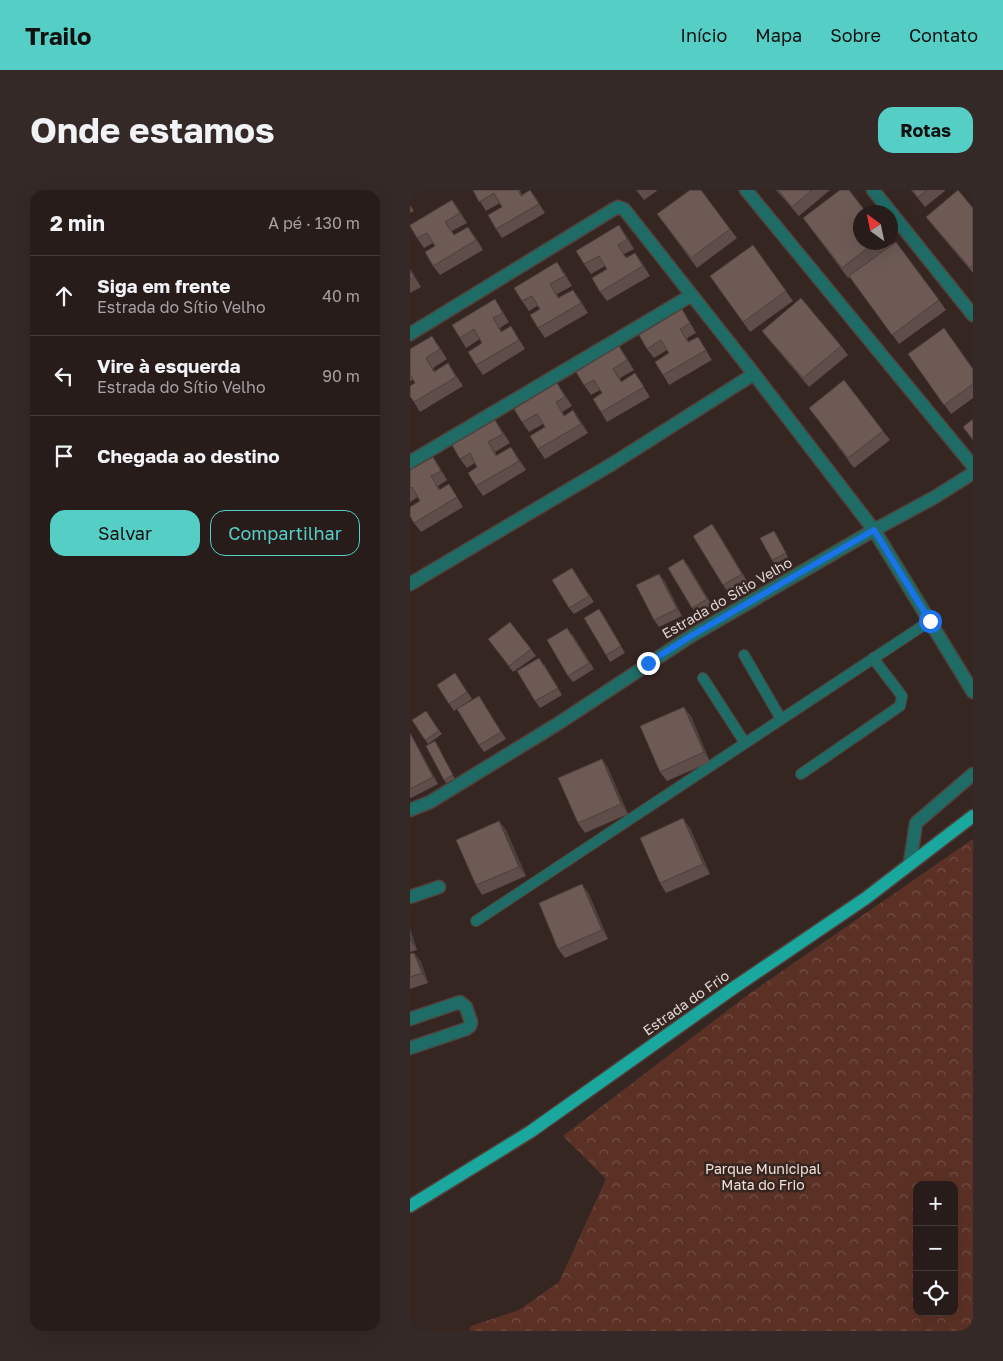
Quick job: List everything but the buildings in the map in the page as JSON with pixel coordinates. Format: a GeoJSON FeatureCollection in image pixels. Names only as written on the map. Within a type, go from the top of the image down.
{"type":"FeatureCollection","features":[{"type":"Feature","properties":{"kind":"main road","name":"Estrada do Frio"},"geometry":{"type":"LineString","coordinates":[[410,1206],[530,1132],[732,989],[866,898],[973,816]]}},
{"type":"Feature","properties":{"kind":"street"},"geometry":{"type":"LineString","coordinates":[[746,190],[973,466]]}},
{"type":"Feature","properties":{"kind":"street"},"geometry":{"type":"LineString","coordinates":[[873,190],[973,314]]}},
{"type":"Feature","properties":{"kind":"street"},"geometry":{"type":"LineString","coordinates":[[410,334],[618,208],[624,209],[874,530],[973,692]]}},
{"type":"Feature","properties":{"kind":"street"},"geometry":{"type":"LineString","coordinates":[[410,462],[692,294]]}},
{"type":"Feature","properties":{"kind":"street"},"geometry":{"type":"LineString","coordinates":[[410,584],[612,464],[754,374]]}},
{"type":"Feature","properties":{"kind":"street","name":"Estrada do Sítio Velho"},"geometry":{"type":"LineString","coordinates":[[410,810],[430,802],[559,723],[691,636],[874,530],[935,497],[973,473]]}},
{"type":"Feature","properties":{"kind":"street"},"geometry":{"type":"LineString","coordinates":[[910,863],[916,823],[973,774]]}},
{"type":"Feature","properties":{"kind":"street"},"geometry":{"type":"LineString","coordinates":[[410,897],[439,887]]}},
{"type":"Feature","properties":{"kind":"street"},"geometry":{"type":"LineString","coordinates":[[410,1020],[460,1002],[466,1007],[471,1022],[470,1026],[466,1029],[410,1048]]}},
{"type":"Feature","properties":{"kind":"lane"},"geometry":{"type":"LineString","coordinates":[[476,921],[930,621]]}},
{"type":"Feature","properties":{"kind":"lane"},"geometry":{"type":"LineString","coordinates":[[744,655],[781,719]]}},
{"type":"Feature","properties":{"kind":"lane"},"geometry":{"type":"LineString","coordinates":[[801,774],[900,706],[902,696],[873,658]]}},
{"type":"Feature","properties":{"kind":"lane"},"geometry":{"type":"LineString","coordinates":[[703,678],[745,743]]}},
{"type":"Feature","properties":{"kind":"green space","name":"Parque Municipal Mata do Frio"},"geometry":{"type":"Polygon","coordinates":[[[973,839],[973,1331],[469,1331],[471,1326],[519,1310],[559,1282],[606,1179],[563,1136],[749,994],[973,839]]]}},
{"type":"Feature","properties":{"kind":"route"},"geometry":{"type":"LineString","coordinates":[[648,663],[874,530],[930,621]]}}]}
